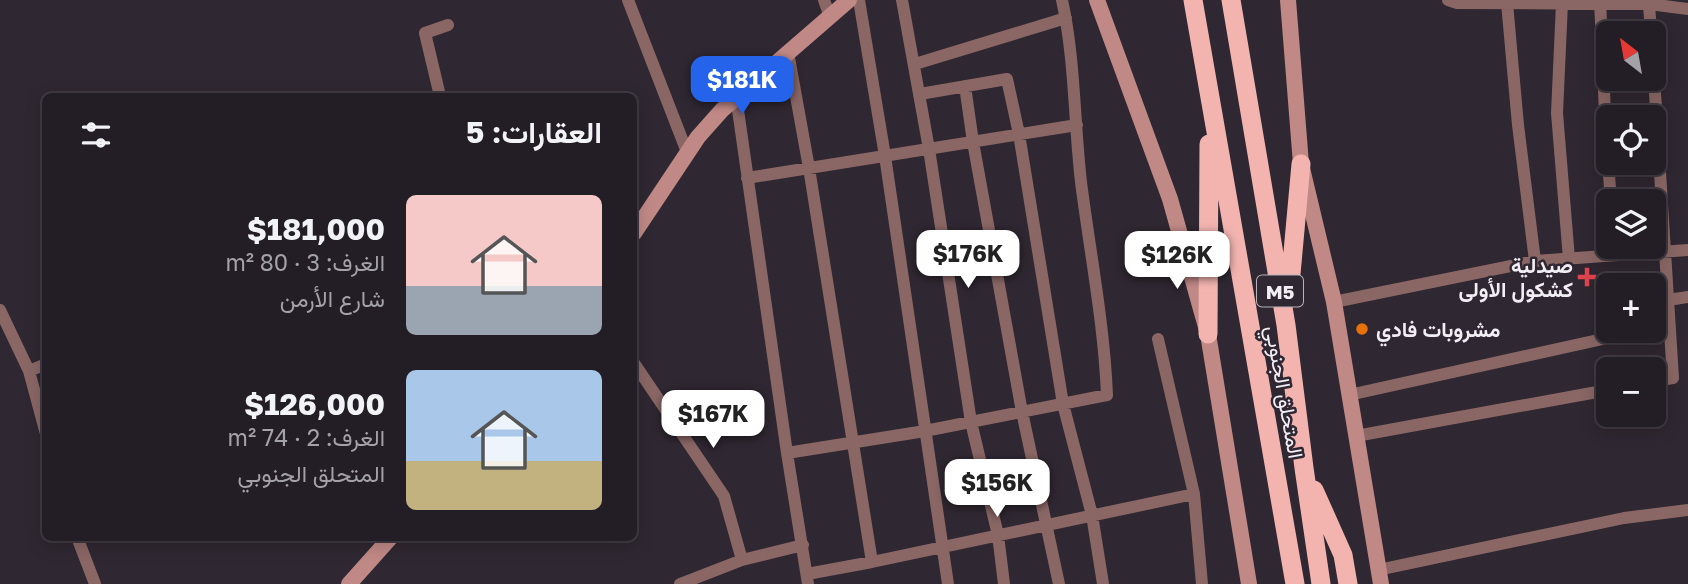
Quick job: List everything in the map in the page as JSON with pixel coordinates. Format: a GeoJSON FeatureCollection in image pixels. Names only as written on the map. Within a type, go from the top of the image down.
{"type":"FeatureCollection","features":[{"type":"Feature","properties":{"kind":"highway","name":"المتحلق الجنوبي"},"geometry":{"type":"LineString","coordinates":[[1193,0],[1295,584]]}},
{"type":"Feature","properties":{"kind":"highway","name":"المتحلق الجنوبي"},"geometry":{"type":"LineString","coordinates":[[1231,0],[1286,325],[1321,584]]}},
{"type":"Feature","properties":{"kind":"highway"},"geometry":{"type":"LineString","coordinates":[[1208,334],[1209,144],[1212,108]]}},
{"type":"Feature","properties":{"kind":"highway"},"geometry":{"type":"LineString","coordinates":[[1286,325],[1301,164]]}},
{"type":"Feature","properties":{"kind":"highway"},"geometry":{"type":"LineString","coordinates":[[1304,468],[1343,555],[1348,584]]}},
{"type":"Feature","properties":{"kind":"main road"},"geometry":{"type":"LineString","coordinates":[[637,228],[708,125],[736,96],[849,0]]}},
{"type":"Feature","properties":{"kind":"main road"},"geometry":{"type":"LineString","coordinates":[[1097,0],[1170,199],[1208,334],[1250,584]]}},
{"type":"Feature","properties":{"kind":"main road"},"geometry":{"type":"LineString","coordinates":[[1288,0],[1301,164],[1334,302],[1379,577]]}},
{"type":"Feature","properties":{"kind":"main road"},"geometry":{"type":"LineString","coordinates":[[349,584],[387,541]]}},
{"type":"Feature","properties":{"kind":"street"},"geometry":{"type":"LineString","coordinates":[[628,0],[687,152]]}},
{"type":"Feature","properties":{"kind":"street"},"geometry":{"type":"LineString","coordinates":[[824,0],[830,17]]}},
{"type":"Feature","properties":{"kind":"street"},"geometry":{"type":"LineString","coordinates":[[859,0],[885,156],[948,584]]}},
{"type":"Feature","properties":{"kind":"street"},"geometry":{"type":"LineString","coordinates":[[902,0],[929,149],[971,422],[998,535],[1004,584]]}},
{"type":"Feature","properties":{"kind":"street"},"geometry":{"type":"LineString","coordinates":[[787,453],[925,431],[1107,395],[1105,350],[1081,180],[1062,0]]}},
{"type":"Feature","properties":{"kind":"street"},"geometry":{"type":"LineString","coordinates":[[1454,1],[1600,2],[1688,9]]}},
{"type":"Feature","properties":{"kind":"street"},"geometry":{"type":"LineString","coordinates":[[1600,2],[1610,189]]}},
{"type":"Feature","properties":{"kind":"street"},"geometry":{"type":"LineString","coordinates":[[1507,3],[1518,125],[1535,261]]}},
{"type":"Feature","properties":{"kind":"street"},"geometry":{"type":"LineString","coordinates":[[1562,3],[1557,113],[1569,259]]}},
{"type":"Feature","properties":{"kind":"street"},"geometry":{"type":"LineString","coordinates":[[1649,4],[1650,21]]}},
{"type":"Feature","properties":{"kind":"street"},"geometry":{"type":"LineString","coordinates":[[915,64],[1066,18]]}},
{"type":"Feature","properties":{"kind":"street"},"geometry":{"type":"LineString","coordinates":[[439,93],[425,33],[448,25]]}},
{"type":"Feature","properties":{"kind":"street"},"geometry":{"type":"LineString","coordinates":[[788,52],[872,562]]}},
{"type":"Feature","properties":{"kind":"street"},"geometry":{"type":"LineString","coordinates":[[920,94],[1007,79],[1019,134],[1063,404],[1092,515],[1103,584]]}},
{"type":"Feature","properties":{"kind":"street"},"geometry":{"type":"LineString","coordinates":[[965,86],[1022,412],[1059,584]]}},
{"type":"Feature","properties":{"kind":"street"},"geometry":{"type":"LineString","coordinates":[[1655,91],[1661,189]]}},
{"type":"Feature","properties":{"kind":"street"},"geometry":{"type":"LineString","coordinates":[[736,96],[807,579],[872,562],[1194,494]]}},
{"type":"Feature","properties":{"kind":"street"},"geometry":{"type":"LineString","coordinates":[[747,178],[1077,125]]}},
{"type":"Feature","properties":{"kind":"street"},"geometry":{"type":"LineString","coordinates":[[1666,253],[1688,250]]}},
{"type":"Feature","properties":{"kind":"street"},"geometry":{"type":"LineString","coordinates":[[1334,302],[1535,261],[1596,254]]}},
{"type":"Feature","properties":{"kind":"street"},"geometry":{"type":"LineString","coordinates":[[1665,259],[1673,378],[1666,379]]}},
{"type":"Feature","properties":{"kind":"street"},"geometry":{"type":"LineString","coordinates":[[1668,300],[1688,297]]}},
{"type":"Feature","properties":{"kind":"street"},"geometry":{"type":"LineString","coordinates":[[0,310],[29,371],[42,419]]}},
{"type":"Feature","properties":{"kind":"street"},"geometry":{"type":"LineString","coordinates":[[1666,325],[1670,324]]}},
{"type":"Feature","properties":{"kind":"street"},"geometry":{"type":"LineString","coordinates":[[1158,339],[1194,494],[1202,584]]}},
{"type":"Feature","properties":{"kind":"street"},"geometry":{"type":"LineString","coordinates":[[1349,395],[1596,340]]}},
{"type":"Feature","properties":{"kind":"street"},"geometry":{"type":"LineString","coordinates":[[29,371],[42,365]]}},
{"type":"Feature","properties":{"kind":"street"},"geometry":{"type":"LineString","coordinates":[[637,367],[724,496],[742,560]]}},
{"type":"Feature","properties":{"kind":"street"},"geometry":{"type":"LineString","coordinates":[[1356,436],[1596,392]]}},
{"type":"Feature","properties":{"kind":"street"},"geometry":{"type":"LineString","coordinates":[[1379,577],[1624,518],[1688,510]]}},
{"type":"Feature","properties":{"kind":"street"},"geometry":{"type":"LineString","coordinates":[[79,541],[95,584]]}},
{"type":"Feature","properties":{"kind":"street"},"geometry":{"type":"LineString","coordinates":[[680,584],[742,560],[803,545]]}},
{"type":"Feature","properties":{"kind":"place","name":"صيدلية كشكول الأولى"},"geometry":{"type":"Point","coordinates":[1587,277]}},
{"type":"Feature","properties":{"kind":"place","name":"مشروبات فادي"},"geometry":{"type":"Point","coordinates":[1362,329]}}]}
